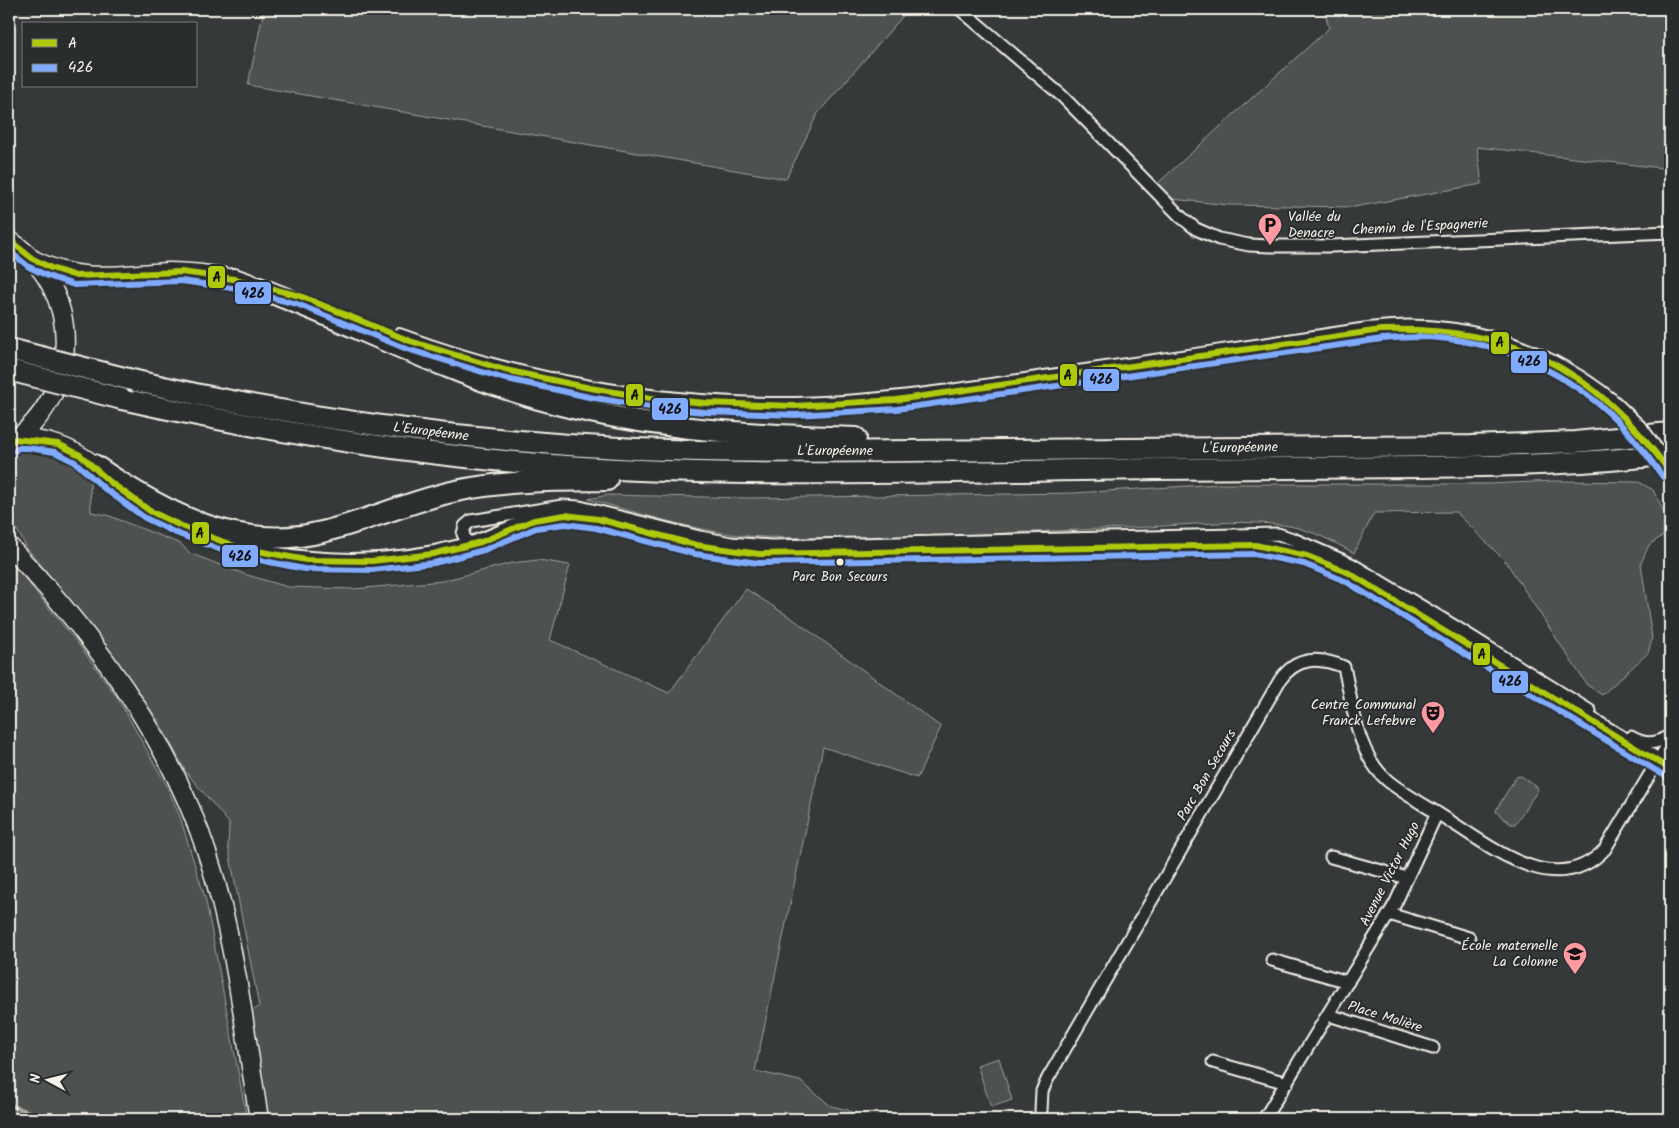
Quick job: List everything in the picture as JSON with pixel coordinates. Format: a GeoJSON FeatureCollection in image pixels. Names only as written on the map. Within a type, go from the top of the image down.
{"type":"FeatureCollection","features":[{"type":"Feature","properties":{"kind":"highway"},"geometry":{"type":"LineString","coordinates":[[234,279],[483,381],[541,400],[619,418],[751,434],[1100,449]]}},
{"type":"Feature","properties":{"kind":"highway","name":"L'Européenne"},"geometry":{"type":"LineString","coordinates":[[9,349],[136,381],[215,398],[337,420],[530,443],[637,449],[742,451],[1471,446],[1583,441],[1670,433]]}},
{"type":"Feature","properties":{"kind":"highway","name":"L'Européenne"},"geometry":{"type":"LineString","coordinates":[[9,370],[122,399],[253,426],[411,451],[517,462],[665,470],[835,472],[1472,466],[1588,461],[1670,454]]}},
{"type":"Feature","properties":{"kind":"highway"},"geometry":{"type":"LineString","coordinates":[[94,465],[132,491],[178,515],[218,530],[268,538],[321,532],[401,506],[458,491],[535,482],[639,480],[665,470]]}},
{"type":"Feature","properties":{"kind":"main road"},"geometry":{"type":"LineString","coordinates":[[9,240],[32,259],[47,278],[57,299],[64,322],[65,353],[60,376],[47,405],[33,424],[12,442]]}},
{"type":"Feature","properties":{"kind":"main road"},"geometry":{"type":"LineString","coordinates":[[32,259],[58,271],[84,277],[181,272],[234,279],[300,296],[399,337],[462,358],[564,384],[672,400],[776,406],[891,401],[1368,331],[1411,328],[1458,332],[1515,346],[1560,366],[1611,402],[1641,431],[1670,472]]}},
{"type":"Feature","properties":{"kind":"main road"},"geometry":{"type":"LineString","coordinates":[[12,442],[39,440],[58,444],[73,450],[94,465],[110,482],[159,516],[203,536],[246,550],[295,559],[345,562],[410,558],[469,546],[541,518],[565,515],[581,516],[696,545],[737,552],[780,554],[1009,546],[1237,544],[1262,546],[1315,558],[1370,585],[1664,766]]}},
{"type":"Feature","properties":{"kind":"main road"},"geometry":{"type":"LineString","coordinates":[[9,533],[30,568]]}},
{"type":"Feature","properties":{"kind":"main road"},"geometry":{"type":"LineString","coordinates":[[9,546],[30,568],[118,678],[173,771],[194,817],[208,855],[222,906],[260,1119]]}},
{"type":"Feature","properties":{"kind":"street","name":"Chemin de l'Espagnerie"},"geometry":{"type":"LineString","coordinates":[[960,9],[1068,102],[1181,217],[1196,229],[1219,239],[1249,245],[1324,246],[1670,232]]}},
{"type":"Feature","properties":{"kind":"street"},"geometry":{"type":"LineString","coordinates":[[469,546],[463,534],[465,526],[471,520],[572,506],[600,511],[700,537],[736,543],[771,546],[913,548]]}},
{"type":"Feature","properties":{"kind":"street"},"geometry":{"type":"LineString","coordinates":[[1009,546],[1255,533],[1289,537],[1333,555],[1382,582],[1637,741],[1653,744],[1670,736]]}},
{"type":"Feature","properties":{"kind":"street","name":"Parc Bon Secours"},"geometry":{"type":"LineString","coordinates":[[1040,1111],[1042,1091],[1048,1078],[1280,680],[1289,668],[1301,661],[1315,659],[1344,667],[1358,731],[1372,764],[1388,781],[1437,813]]}},
{"type":"Feature","properties":{"kind":"street","name":"Avenue Victor Hugo"},"geometry":{"type":"LineString","coordinates":[[1264,1119],[1389,914],[1437,813],[1524,865],[1548,871],[1570,869],[1594,859],[1605,849],[1664,766],[1670,741]]}},
{"type":"Feature","properties":{"kind":"street"},"geometry":{"type":"LineString","coordinates":[[1331,857],[1407,878]]}},
{"type":"Feature","properties":{"kind":"street"},"geometry":{"type":"LineString","coordinates":[[1389,914],[1469,938]]}},
{"type":"Feature","properties":{"kind":"street"},"geometry":{"type":"LineString","coordinates":[[1272,960],[1348,982]]}},
{"type":"Feature","properties":{"kind":"street","name":"Place Molière"},"geometry":{"type":"LineString","coordinates":[[1328,1015],[1433,1048]]}},
{"type":"Feature","properties":{"kind":"street"},"geometry":{"type":"LineString","coordinates":[[1213,1062],[1287,1083]]}},
{"type":"Feature","properties":{"kind":"shaded area"},"geometry":{"type":"Polygon","coordinates":[[[264,9],[909,9],[818,113],[786,179],[248,85],[264,9]]]}},
{"type":"Feature","properties":{"kind":"shaded area"},"geometry":{"type":"Polygon","coordinates":[[[1324,9],[1670,9],[1670,169],[1477,147],[1482,184],[1354,207],[1229,205],[1172,199],[1157,184],[1329,28],[1324,9]]]}},
{"type":"Feature","properties":{"kind":"shaded area"},"geometry":{"type":"Polygon","coordinates":[[[25,450],[54,453],[90,479],[91,512],[107,515],[181,544],[189,553],[244,574],[288,587],[353,589],[442,581],[512,563],[538,560],[570,565],[550,640],[669,693],[746,589],[793,619],[941,727],[917,778],[823,747],[755,1071],[800,1081],[831,1106],[848,1110],[863,1119],[267,1119],[251,1013],[259,1006],[228,846],[229,823],[186,772],[158,720],[81,614],[27,548],[9,516],[9,457],[25,450]]]}},
{"type":"Feature","properties":{"kind":"shaded area"},"geometry":{"type":"Polygon","coordinates":[[[1555,481],[1639,482],[1653,490],[1665,514],[1670,512],[1670,531],[1649,545],[1641,563],[1652,639],[1648,653],[1602,695],[1587,685],[1506,562],[1456,512],[1374,513],[1354,553],[1306,530],[1289,526],[1251,523],[1210,523],[901,537],[763,537],[697,528],[588,499],[608,495],[750,498],[1074,493],[1220,484],[1489,484],[1555,481]]]}},
{"type":"Feature","properties":{"kind":"shaded area"},"geometry":{"type":"Polygon","coordinates":[[[9,559],[79,645],[117,697],[167,786],[180,817],[206,901],[247,1119],[9,1119],[9,559]]]}},
{"type":"Feature","properties":{"kind":"shaded area"},"geometry":{"type":"Polygon","coordinates":[[[1521,776],[1537,787],[1538,790],[1515,824],[1511,824],[1497,813],[1496,810],[1516,777],[1521,776]]]}},
{"type":"Feature","properties":{"kind":"shaded area"},"geometry":{"type":"Polygon","coordinates":[[[999,1058],[1012,1100],[991,1107],[977,1065],[999,1058]]]}},
{"type":"Feature","properties":{"kind":"waterway"},"geometry":{"type":"LineString","coordinates":[[9,1105],[49,1119]]}},
{"type":"Feature","properties":{"kind":"transit line","name":"A"},"geometry":{"type":"LineString","coordinates":[[9,240],[33,259],[51,268],[76,276],[181,272],[234,279],[300,296],[410,341],[505,370],[590,388],[651,398],[706,403],[795,406],[896,400],[1381,330],[1428,330],[1470,335],[1510,345],[1546,360],[1579,380],[1611,405],[1641,436],[1670,472]]}},
{"type":"Feature","properties":{"kind":"transit line","name":"426"},"geometry":{"type":"LineString","coordinates":[[9,251],[29,267],[74,285],[181,281],[232,288],[297,304],[407,349],[502,378],[589,397],[650,407],[705,412],[796,415],[897,409],[1382,339],[1408,337],[1449,339],[1499,350],[1523,359],[1569,382],[1617,420],[1663,477]]}},
{"type":"Feature","properties":{"kind":"transit line","name":"A"},"geometry":{"type":"LineString","coordinates":[[9,444],[15,439],[58,444],[80,455],[110,482],[150,511],[179,525],[237,547],[306,560],[372,561],[433,554],[481,542],[534,520],[565,515],[598,519],[696,545],[759,554],[1255,545],[1307,556],[1349,573],[1670,769]]}},
{"type":"Feature","properties":{"kind":"transit line","name":"426"},"geometry":{"type":"LineString","coordinates":[[15,451],[18,448],[28,448],[55,452],[75,462],[105,489],[145,518],[176,533],[235,555],[304,569],[372,570],[434,563],[484,550],[536,528],[565,524],[596,528],[695,554],[758,563],[1254,554],[1304,564],[1345,581],[1665,776]]}},
{"type":"Feature","properties":{"kind":"place","name":"Vallée du Denacre"},"geometry":{"type":"Point","coordinates":[1270,246]}},
{"type":"Feature","properties":{"kind":"place","name":"Parc Bon Secours"},"geometry":{"type":"Point","coordinates":[840,562]}},
{"type":"Feature","properties":{"kind":"place","name":"Centre Communal Franck Lefebvre"},"geometry":{"type":"Point","coordinates":[1433,734]}},
{"type":"Feature","properties":{"kind":"place","name":"École maternelle La Colonne"},"geometry":{"type":"Point","coordinates":[1575,975]}}]}
